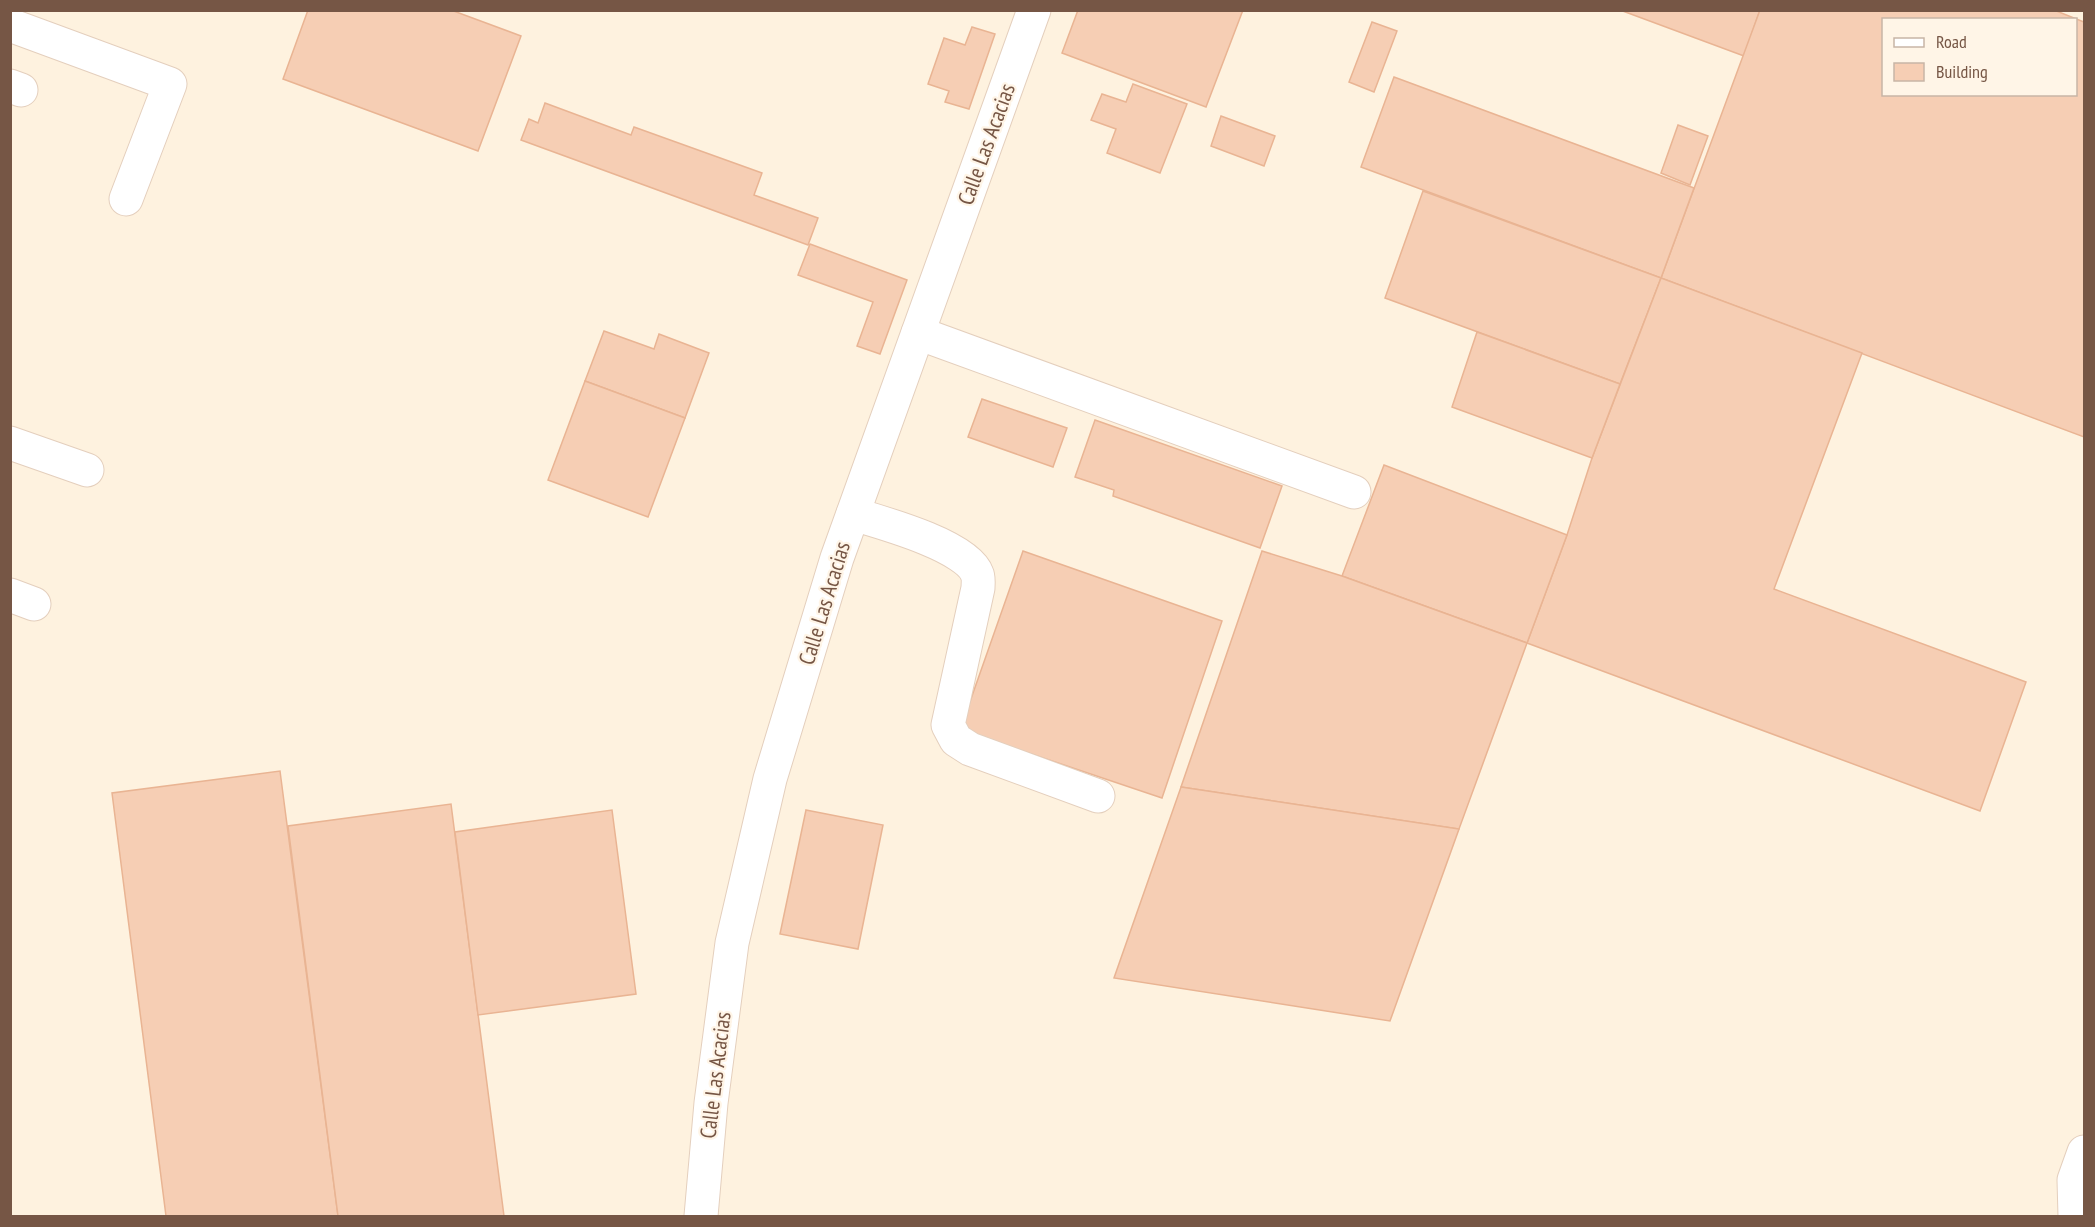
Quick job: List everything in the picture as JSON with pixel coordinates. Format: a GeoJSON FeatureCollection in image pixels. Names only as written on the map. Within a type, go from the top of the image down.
{"type":"FeatureCollection","features":[{"type":"Feature","properties":{"kind":"street","name":"Calle Las Acacias"},"geometry":{"type":"LineString","coordinates":[[701,1216],[711,1103],[732,943],[770,779],[837,558],[1034,10]]}},
{"type":"Feature","properties":{"kind":"street"},"geometry":{"type":"LineString","coordinates":[[10,26],[171,84],[126,199]]}},
{"type":"Feature","properties":{"kind":"street"},"geometry":{"type":"LineString","coordinates":[[918,333],[1354,492]]}},
{"type":"Feature","properties":{"kind":"street"},"geometry":{"type":"LineString","coordinates":[[10,443],[87,470]]}},
{"type":"Feature","properties":{"kind":"street"},"geometry":{"type":"LineString","coordinates":[[853,514],[905,529],[960,555],[970,563],[977,574],[978,588],[948,725],[956,740],[970,749],[1098,796]]}},
{"type":"Feature","properties":{"kind":"street"},"geometry":{"type":"LineString","coordinates":[[2075,1216],[2074,1180],[2085,1152]]}},
{"type":"Feature","properties":{"kind":"building"},"geometry":{"type":"Polygon","coordinates":[[[308,10],[451,10],[521,36],[478,151],[283,79],[308,10]]]}},
{"type":"Feature","properties":{"kind":"building"},"geometry":{"type":"Polygon","coordinates":[[[1078,10],[1243,10],[1206,107],[1062,53],[1078,10]]]}},
{"type":"Feature","properties":{"kind":"building"},"geometry":{"type":"Polygon","coordinates":[[[1620,10],[1760,10],[1744,56],[1620,10]]]}},
{"type":"Feature","properties":{"kind":"building"},"geometry":{"type":"Polygon","coordinates":[[[1760,10],[2054,10],[2074,18],[1882,18],[1882,96],[2077,96],[2077,19],[2084,22],[2084,437],[1661,278],[1760,10]]]}},
{"type":"Feature","properties":{"kind":"building"},"geometry":{"type":"Polygon","coordinates":[[[1372,22],[1397,31],[1374,92],[1349,82],[1372,22]]]}},
{"type":"Feature","properties":{"kind":"building"},"geometry":{"type":"Polygon","coordinates":[[[972,27],[995,34],[969,109],[945,102],[949,91],[928,84],[944,38],[965,45],[972,27]]]}},
{"type":"Feature","properties":{"kind":"building"},"geometry":{"type":"Polygon","coordinates":[[[1394,77],[1694,188],[1661,278],[1361,167],[1394,77]]]}},
{"type":"Feature","properties":{"kind":"building"},"geometry":{"type":"Polygon","coordinates":[[[1133,84],[1187,104],[1160,173],[1107,153],[1116,129],[1091,120],[1102,94],[1126,102],[1133,84]]]}},
{"type":"Feature","properties":{"kind":"building"},"geometry":{"type":"Polygon","coordinates":[[[545,103],[631,135],[634,127],[762,173],[754,195],[818,218],[808,245],[521,140],[529,119],[538,123],[545,103]]]}},
{"type":"Feature","properties":{"kind":"building"},"geometry":{"type":"Polygon","coordinates":[[[1221,116],[1275,136],[1264,166],[1211,146],[1221,116]]]}},
{"type":"Feature","properties":{"kind":"building"},"geometry":{"type":"Polygon","coordinates":[[[1678,125],[1708,136],[1690,185],[1661,173],[1678,125]]]}},
{"type":"Feature","properties":{"kind":"building"},"geometry":{"type":"Polygon","coordinates":[[[1423,191],[1661,278],[1620,384],[1385,298],[1423,191]]]}},
{"type":"Feature","properties":{"kind":"building"},"geometry":{"type":"Polygon","coordinates":[[[810,244],[907,280],[880,354],[857,346],[873,302],[798,275],[810,244]]]}},
{"type":"Feature","properties":{"kind":"building"},"geometry":{"type":"Polygon","coordinates":[[[1661,278],[1862,353],[1774,589],[2026,682],[1980,811],[1527,643],[1567,535],[1592,458],[1661,278]]]}},
{"type":"Feature","properties":{"kind":"building"},"geometry":{"type":"Polygon","coordinates":[[[604,331],[654,349],[659,334],[709,353],[685,418],[585,381],[604,331]]]}},
{"type":"Feature","properties":{"kind":"building"},"geometry":{"type":"Polygon","coordinates":[[[1477,332],[1620,384],[1592,458],[1452,407],[1477,332]]]}},
{"type":"Feature","properties":{"kind":"building"},"geometry":{"type":"Polygon","coordinates":[[[585,381],[685,418],[648,517],[548,480],[585,381]]]}},
{"type":"Feature","properties":{"kind":"building"},"geometry":{"type":"Polygon","coordinates":[[[982,399],[1067,428],[1053,467],[968,437],[982,399]]]}},
{"type":"Feature","properties":{"kind":"building"},"geometry":{"type":"Polygon","coordinates":[[[1095,420],[1282,486],[1260,548],[1113,496],[1114,490],[1075,477],[1095,420]]]}},
{"type":"Feature","properties":{"kind":"building"},"geometry":{"type":"Polygon","coordinates":[[[1384,465],[1567,535],[1527,643],[1342,576],[1384,465]]]}},
{"type":"Feature","properties":{"kind":"building"},"geometry":{"type":"Polygon","coordinates":[[[1023,551],[1222,621],[1162,798],[960,730],[1023,551]]]}},
{"type":"Feature","properties":{"kind":"building"},"geometry":{"type":"Polygon","coordinates":[[[1262,551],[1342,576],[1527,643],[1459,829],[1181,787],[1262,551]]]}},
{"type":"Feature","properties":{"kind":"building"},"geometry":{"type":"Polygon","coordinates":[[[280,771],[338,1216],[166,1216],[112,793],[280,771]]]}},
{"type":"Feature","properties":{"kind":"building"},"geometry":{"type":"Polygon","coordinates":[[[1181,787],[1459,829],[1390,1021],[1114,978],[1181,787]]]}},
{"type":"Feature","properties":{"kind":"building"},"geometry":{"type":"Polygon","coordinates":[[[451,804],[504,1216],[338,1216],[288,826],[451,804]]]}},
{"type":"Feature","properties":{"kind":"building"},"geometry":{"type":"Polygon","coordinates":[[[612,810],[636,994],[478,1015],[455,832],[612,810]]]}},
{"type":"Feature","properties":{"kind":"building"},"geometry":{"type":"Polygon","coordinates":[[[806,810],[883,825],[858,949],[780,934],[806,810]]]}}]}
